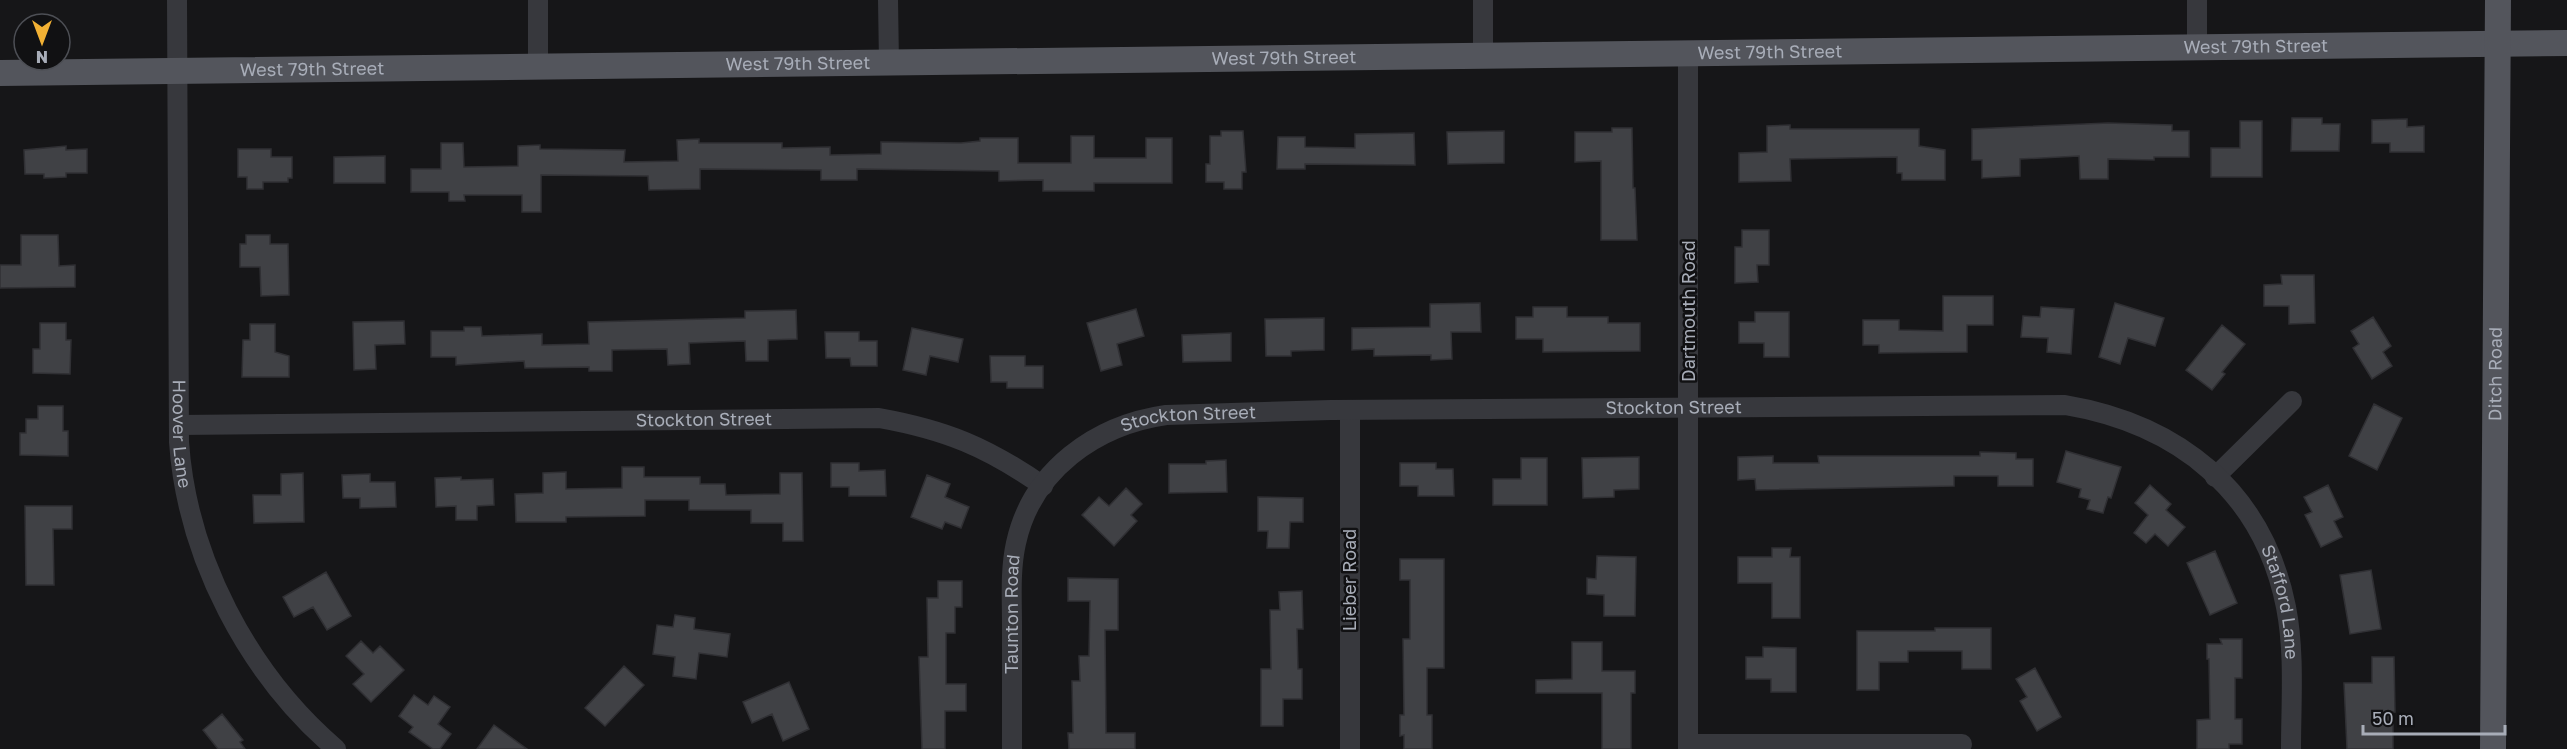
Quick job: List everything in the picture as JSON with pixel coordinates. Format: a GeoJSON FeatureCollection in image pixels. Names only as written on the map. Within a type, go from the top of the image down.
{"type":"FeatureCollection","features":[{"type":"Feature","properties":{"kind":"main road","name":"Ditch Road"},"geometry":{"type":"LineString","coordinates":[[2493,749],[2498,0]]}},
{"type":"Feature","properties":{"kind":"main road","name":"West 79th Street"},"geometry":{"type":"LineString","coordinates":[[0,73],[2567,43]]}},
{"type":"Feature","properties":{"kind":"street","name":"Hoover Lane"},"geometry":{"type":"LineString","coordinates":[[177,0],[179,425],[181,469],[190,514],[198,540],[238,629],[267,674],[294,708],[336,749]]}},
{"type":"Feature","properties":{"kind":"street"},"geometry":{"type":"LineString","coordinates":[[537,0],[538,67]]}},
{"type":"Feature","properties":{"kind":"street"},"geometry":{"type":"LineString","coordinates":[[888,0],[889,63]]}},
{"type":"Feature","properties":{"kind":"street"},"geometry":{"type":"LineString","coordinates":[[1483,0],[1483,56]]}},
{"type":"Feature","properties":{"kind":"street"},"geometry":{"type":"LineString","coordinates":[[2197,0],[2197,46]]}},
{"type":"Feature","properties":{"kind":"street","name":"Dartmouth Road"},"geometry":{"type":"LineString","coordinates":[[1688,53],[1688,746]]}},
{"type":"Feature","properties":{"kind":"street"},"geometry":{"type":"LineString","coordinates":[[2215,477],[2292,401]]}},
{"type":"Feature","properties":{"kind":"street","name":"Stockton Street"},"geometry":{"type":"LineString","coordinates":[[179,425],[879,418],[914,424],[967,441],[1007,461],[1043,486],[1061,464],[1082,446],[1106,432],[1140,419],[1167,416],[1350,410],[2065,405],[2100,411],[2142,426],[2181,448],[2215,477]]}},
{"type":"Feature","properties":{"kind":"street","name":"Lieber Road"},"geometry":{"type":"LineString","coordinates":[[1350,410],[1350,749]]}},
{"type":"Feature","properties":{"kind":"street","name":"Stafford Lane"},"geometry":{"type":"LineString","coordinates":[[2215,477],[2240,504],[2260,534],[2281,586],[2290,635],[2291,749]]}},
{"type":"Feature","properties":{"kind":"street","name":"Taunton Road"},"geometry":{"type":"LineString","coordinates":[[1012,749],[1013,563],[1022,523],[1043,486]]}},
{"type":"Feature","properties":{"kind":"street"},"geometry":{"type":"LineString","coordinates":[[1688,746],[1962,744]]}},
{"type":"Feature","properties":{"kind":"building"},"geometry":{"type":"Polygon","coordinates":[[[2292,118],[2322,118],[2322,124],[2340,124],[2339,151],[2291,151],[2292,118]]]}},
{"type":"Feature","properties":{"kind":"building"},"geometry":{"type":"Polygon","coordinates":[[[2407,119],[2407,127],[2424,126],[2424,152],[2390,152],[2390,143],[2372,143],[2372,120],[2407,119]]]}},
{"type":"Feature","properties":{"kind":"building"},"geometry":{"type":"Polygon","coordinates":[[[2240,121],[2262,121],[2262,177],[2211,177],[2211,148],[2240,148],[2240,121]]]}},
{"type":"Feature","properties":{"kind":"building"},"geometry":{"type":"Polygon","coordinates":[[[2108,123],[2172,125],[2172,131],[2189,131],[2189,157],[2154,157],[2154,160],[2108,159],[2108,179],[2080,179],[2079,156],[2020,159],[2020,176],[1982,178],[1982,160],[1972,160],[1972,129],[2108,123]]]}},
{"type":"Feature","properties":{"kind":"building"},"geometry":{"type":"Polygon","coordinates":[[[1790,125],[1790,129],[1919,129],[1919,146],[1945,150],[1945,180],[1902,180],[1902,173],[1897,173],[1897,157],[1790,159],[1791,181],[1739,182],[1739,153],[1767,152],[1767,126],[1790,125]]]}},
{"type":"Feature","properties":{"kind":"building"},"geometry":{"type":"Polygon","coordinates":[[[1612,128],[1632,128],[1637,240],[1601,240],[1601,161],[1575,162],[1575,132],[1612,132],[1612,128]]]}},
{"type":"Feature","properties":{"kind":"building"},"geometry":{"type":"Polygon","coordinates":[[[1221,131],[1243,131],[1246,172],[1242,172],[1242,189],[1224,189],[1224,182],[1206,182],[1206,164],[1210,164],[1210,136],[1221,136],[1221,131]]]}},
{"type":"Feature","properties":{"kind":"building"},"geometry":{"type":"Polygon","coordinates":[[[1504,131],[1504,163],[1448,164],[1447,132],[1504,131]]]}},
{"type":"Feature","properties":{"kind":"building"},"geometry":{"type":"Polygon","coordinates":[[[1414,133],[1415,165],[1305,164],[1305,169],[1277,169],[1278,137],[1305,137],[1305,147],[1355,148],[1355,134],[1414,133]]]}},
{"type":"Feature","properties":{"kind":"building"},"geometry":{"type":"Polygon","coordinates":[[[1071,136],[1094,136],[1094,158],[1146,158],[1146,138],[1172,138],[1172,183],[1094,183],[1094,191],[1043,191],[1043,180],[999,181],[999,171],[857,169],[857,180],[821,180],[821,170],[700,169],[700,189],[649,190],[648,176],[541,175],[541,212],[522,212],[522,195],[464,195],[465,201],[449,201],[449,192],[411,192],[411,169],[441,169],[441,143],[463,143],[464,167],[518,166],[518,146],[540,145],[540,149],[625,150],[624,162],[678,161],[677,140],[699,139],[699,143],[782,143],[782,148],[830,147],[830,155],[881,154],[881,142],[961,143],[980,141],[980,138],[1018,138],[1018,163],[1071,163],[1071,136]]]}},
{"type":"Feature","properties":{"kind":"building"},"geometry":{"type":"Polygon","coordinates":[[[66,146],[66,150],[87,149],[87,173],[66,173],[66,177],[44,178],[44,174],[25,174],[24,150],[66,146]]]}},
{"type":"Feature","properties":{"kind":"building"},"geometry":{"type":"Polygon","coordinates":[[[238,149],[271,149],[271,157],[292,157],[292,178],[288,178],[288,182],[263,182],[263,189],[247,189],[247,177],[238,177],[238,149]]]}},
{"type":"Feature","properties":{"kind":"building"},"geometry":{"type":"Polygon","coordinates":[[[385,156],[385,183],[334,183],[334,157],[385,156]]]}},
{"type":"Feature","properties":{"kind":"building"},"geometry":{"type":"Polygon","coordinates":[[[1742,230],[1769,230],[1769,265],[1757,265],[1758,282],[1735,283],[1735,247],[1742,247],[1742,230]]]}},
{"type":"Feature","properties":{"kind":"building"},"geometry":{"type":"Polygon","coordinates":[[[21,235],[58,235],[59,266],[75,265],[75,287],[0,288],[0,265],[21,265],[21,235]]]}},
{"type":"Feature","properties":{"kind":"building"},"geometry":{"type":"Polygon","coordinates":[[[246,235],[270,235],[270,244],[288,244],[289,295],[261,296],[260,267],[240,267],[240,244],[246,244],[246,235]]]}},
{"type":"Feature","properties":{"kind":"building"},"geometry":{"type":"Polygon","coordinates":[[[2281,275],[2314,275],[2315,323],[2289,324],[2289,306],[2264,306],[2264,285],[2282,284],[2281,275]]]}},
{"type":"Feature","properties":{"kind":"building"},"geometry":{"type":"Polygon","coordinates":[[[1943,296],[1993,296],[1993,325],[1967,325],[1967,352],[1879,353],[1879,345],[1863,345],[1863,320],[1899,320],[1899,330],[1943,331],[1943,296]]]}},
{"type":"Feature","properties":{"kind":"building"},"geometry":{"type":"Polygon","coordinates":[[[1480,303],[1481,332],[1451,332],[1452,359],[1431,360],[1431,355],[1374,356],[1374,349],[1352,350],[1352,328],[1430,327],[1430,304],[1480,303]]]}},
{"type":"Feature","properties":{"kind":"building"},"geometry":{"type":"Polygon","coordinates":[[[2115,303],[2164,318],[2155,346],[2128,338],[2120,364],[2099,357],[2115,303]]]}},
{"type":"Feature","properties":{"kind":"building"},"geometry":{"type":"Polygon","coordinates":[[[1533,307],[1567,307],[1567,317],[1608,317],[1608,323],[1640,323],[1640,351],[1543,352],[1543,339],[1516,339],[1516,317],[1533,317],[1533,307]]]}},
{"type":"Feature","properties":{"kind":"building"},"geometry":{"type":"Polygon","coordinates":[[[2041,307],[2074,309],[2071,354],[2047,352],[2048,338],[2021,337],[2023,316],[2040,317],[2041,307]]]}},
{"type":"Feature","properties":{"kind":"building"},"geometry":{"type":"Polygon","coordinates":[[[1136,309],[1144,336],[1117,344],[1122,365],[1101,371],[1087,323],[1136,309]]]}},
{"type":"Feature","properties":{"kind":"building"},"geometry":{"type":"Polygon","coordinates":[[[796,310],[797,339],[768,340],[768,361],[746,361],[745,341],[689,343],[690,364],[668,365],[667,349],[612,350],[612,371],[589,371],[589,367],[525,368],[524,361],[456,365],[456,357],[431,357],[431,331],[464,331],[464,327],[481,327],[482,336],[542,334],[542,345],[589,344],[588,322],[745,318],[745,311],[796,310]]]}},
{"type":"Feature","properties":{"kind":"building"},"geometry":{"type":"Polygon","coordinates":[[[1755,312],[1789,312],[1789,357],[1764,357],[1764,343],[1739,343],[1739,322],[1755,322],[1755,312]]]}},
{"type":"Feature","properties":{"kind":"building"},"geometry":{"type":"Polygon","coordinates":[[[2373,317],[2391,346],[2383,352],[2392,366],[2372,379],[2353,348],[2359,344],[2351,331],[2373,317]]]}},
{"type":"Feature","properties":{"kind":"building"},"geometry":{"type":"Polygon","coordinates":[[[1324,318],[1324,350],[1291,351],[1291,356],[1266,356],[1265,319],[1324,318]]]}},
{"type":"Feature","properties":{"kind":"building"},"geometry":{"type":"Polygon","coordinates":[[[404,321],[405,344],[375,345],[376,369],[354,370],[353,322],[404,321]]]}},
{"type":"Feature","properties":{"kind":"building"},"geometry":{"type":"Polygon","coordinates":[[[40,323],[66,323],[66,340],[71,340],[70,374],[33,373],[33,349],[40,349],[40,323]]]}},
{"type":"Feature","properties":{"kind":"building"},"geometry":{"type":"Polygon","coordinates":[[[250,324],[275,324],[275,352],[289,356],[289,377],[242,377],[243,340],[250,340],[250,324]]]}},
{"type":"Feature","properties":{"kind":"building"},"geometry":{"type":"Polygon","coordinates":[[[2222,325],[2245,344],[2222,372],[2225,374],[2212,390],[2186,370],[2222,325]]]}},
{"type":"Feature","properties":{"kind":"building"},"geometry":{"type":"Polygon","coordinates":[[[912,328],[963,339],[958,362],[930,356],[926,375],[903,370],[912,328]]]}},
{"type":"Feature","properties":{"kind":"building"},"geometry":{"type":"Polygon","coordinates":[[[825,332],[859,332],[859,341],[877,341],[877,366],[851,366],[850,358],[826,358],[825,332]]]}},
{"type":"Feature","properties":{"kind":"building"},"geometry":{"type":"Polygon","coordinates":[[[1231,333],[1231,361],[1183,362],[1182,335],[1231,333]]]}},
{"type":"Feature","properties":{"kind":"building"},"geometry":{"type":"Polygon","coordinates":[[[990,356],[1025,356],[1025,366],[1043,366],[1043,388],[1007,388],[1007,382],[991,382],[990,356]]]}},
{"type":"Feature","properties":{"kind":"building"},"geometry":{"type":"Polygon","coordinates":[[[2374,404],[2402,418],[2377,470],[2349,456],[2374,404]]]}},
{"type":"Feature","properties":{"kind":"building"},"geometry":{"type":"Polygon","coordinates":[[[38,406],[63,406],[63,431],[68,431],[68,456],[20,455],[20,433],[26,433],[26,419],[38,419],[38,406]]]}},
{"type":"Feature","properties":{"kind":"building"},"geometry":{"type":"Polygon","coordinates":[[[2066,451],[2121,467],[2111,498],[2108,497],[2103,513],[2087,509],[2090,500],[2079,497],[2081,489],[2057,482],[2066,451]]]}},
{"type":"Feature","properties":{"kind":"building"},"geometry":{"type":"Polygon","coordinates":[[[1980,452],[2016,453],[2016,459],[2033,459],[2033,486],[1998,486],[1998,476],[1954,476],[1954,486],[1756,490],[1755,479],[1738,480],[1738,457],[1773,456],[1773,463],[1819,463],[1818,456],[1980,456],[1980,452]]]}},
{"type":"Feature","properties":{"kind":"building"},"geometry":{"type":"Polygon","coordinates":[[[1639,457],[1639,489],[1614,490],[1614,497],[1583,498],[1582,458],[1639,457]]]}},
{"type":"Feature","properties":{"kind":"building"},"geometry":{"type":"Polygon","coordinates":[[[1521,458],[1547,458],[1547,505],[1493,505],[1493,479],[1521,479],[1521,458]]]}},
{"type":"Feature","properties":{"kind":"building"},"geometry":{"type":"Polygon","coordinates":[[[1226,460],[1227,492],[1169,493],[1169,464],[1206,464],[1206,461],[1226,460]]]}},
{"type":"Feature","properties":{"kind":"building"},"geometry":{"type":"Polygon","coordinates":[[[831,463],[859,463],[859,471],[885,470],[886,496],[849,496],[849,487],[831,487],[831,463]]]}},
{"type":"Feature","properties":{"kind":"building"},"geometry":{"type":"Polygon","coordinates":[[[1400,463],[1436,463],[1436,469],[1453,469],[1454,496],[1418,496],[1418,486],[1400,486],[1400,463]]]}},
{"type":"Feature","properties":{"kind":"building"},"geometry":{"type":"Polygon","coordinates":[[[622,467],[644,467],[644,477],[700,477],[700,484],[725,484],[726,495],[780,494],[780,473],[802,473],[803,541],[783,541],[783,523],[751,523],[751,510],[689,510],[689,500],[645,500],[645,516],[566,517],[566,522],[516,522],[515,494],[543,493],[543,473],[566,472],[566,489],[622,488],[622,467]]]}},
{"type":"Feature","properties":{"kind":"building"},"geometry":{"type":"Polygon","coordinates":[[[303,473],[304,522],[254,523],[253,495],[281,495],[281,474],[303,473]]]}},
{"type":"Feature","properties":{"kind":"building"},"geometry":{"type":"Polygon","coordinates":[[[370,474],[370,482],[395,482],[396,507],[360,508],[360,498],[343,498],[342,475],[370,474]]]}},
{"type":"Feature","properties":{"kind":"building"},"geometry":{"type":"Polygon","coordinates":[[[927,475],[950,484],[945,497],[969,507],[961,528],[945,522],[942,529],[911,517],[927,475]]]}},
{"type":"Feature","properties":{"kind":"building"},"geometry":{"type":"Polygon","coordinates":[[[461,477],[461,480],[493,479],[494,505],[477,506],[477,520],[456,520],[456,506],[436,507],[435,478],[461,477]]]}},
{"type":"Feature","properties":{"kind":"building"},"geometry":{"type":"Polygon","coordinates":[[[2150,485],[2171,504],[2166,510],[2185,527],[2168,546],[2155,534],[2146,543],[2134,533],[2148,515],[2135,503],[2150,485]]]}},
{"type":"Feature","properties":{"kind":"building"},"geometry":{"type":"Polygon","coordinates":[[[2328,485],[2343,517],[2334,521],[2342,537],[2321,547],[2305,515],[2312,512],[2304,497],[2328,485]]]}},
{"type":"Feature","properties":{"kind":"building"},"geometry":{"type":"Polygon","coordinates":[[[1126,488],[1142,504],[1131,515],[1137,521],[1114,546],[1082,515],[1099,497],[1109,506],[1126,488]]]}},
{"type":"Feature","properties":{"kind":"building"},"geometry":{"type":"Polygon","coordinates":[[[1258,497],[1303,498],[1303,522],[1290,522],[1289,548],[1267,548],[1268,531],[1258,531],[1258,497]]]}},
{"type":"Feature","properties":{"kind":"building"},"geometry":{"type":"Polygon","coordinates":[[[25,506],[72,506],[72,529],[53,529],[54,585],[26,585],[25,506]]]}},
{"type":"Feature","properties":{"kind":"building"},"geometry":{"type":"Polygon","coordinates":[[[1772,548],[1791,548],[1790,557],[1800,557],[1800,618],[1772,618],[1772,583],[1738,583],[1738,557],[1772,557],[1772,548]]]}},
{"type":"Feature","properties":{"kind":"building"},"geometry":{"type":"Polygon","coordinates":[[[2215,551],[2237,603],[2210,615],[2187,563],[2215,551]]]}},
{"type":"Feature","properties":{"kind":"building"},"geometry":{"type":"Polygon","coordinates":[[[1597,556],[1636,557],[1635,616],[1604,616],[1604,595],[1587,594],[1587,578],[1596,579],[1597,556]]]}},
{"type":"Feature","properties":{"kind":"building"},"geometry":{"type":"Polygon","coordinates":[[[1400,559],[1444,559],[1444,668],[1427,668],[1427,715],[1432,715],[1432,749],[1404,749],[1404,735],[1400,736],[1400,715],[1404,715],[1403,639],[1410,639],[1410,580],[1400,580],[1400,559]]]}},
{"type":"Feature","properties":{"kind":"building"},"geometry":{"type":"Polygon","coordinates":[[[2371,570],[2381,629],[2350,634],[2340,575],[2371,570]]]}},
{"type":"Feature","properties":{"kind":"building"},"geometry":{"type":"Polygon","coordinates":[[[326,572],[351,616],[327,630],[313,607],[294,617],[283,597],[326,572]]]}},
{"type":"Feature","properties":{"kind":"building"},"geometry":{"type":"Polygon","coordinates":[[[1068,578],[1118,579],[1118,630],[1105,630],[1106,733],[1135,733],[1135,749],[1069,749],[1068,733],[1073,733],[1072,681],[1080,681],[1079,656],[1089,656],[1090,601],[1068,601],[1068,578]]]}},
{"type":"Feature","properties":{"kind":"building"},"geometry":{"type":"Polygon","coordinates":[[[938,581],[962,581],[962,607],[955,607],[955,633],[946,633],[946,684],[966,684],[966,711],[945,711],[945,749],[922,749],[919,657],[928,657],[927,598],[938,598],[938,581]]]}},
{"type":"Feature","properties":{"kind":"building"},"geometry":{"type":"Polygon","coordinates":[[[1302,591],[1303,629],[1297,629],[1298,669],[1302,669],[1302,699],[1283,699],[1283,726],[1261,726],[1261,669],[1271,669],[1270,610],[1280,610],[1279,592],[1302,591]]]}},
{"type":"Feature","properties":{"kind":"building"},"geometry":{"type":"Polygon","coordinates":[[[675,615],[695,618],[694,629],[730,634],[727,657],[699,653],[696,679],[673,676],[675,657],[653,654],[657,625],[673,627],[675,615]]]}},
{"type":"Feature","properties":{"kind":"building"},"geometry":{"type":"Polygon","coordinates":[[[1935,628],[1991,628],[1991,669],[1962,669],[1962,651],[1908,651],[1908,662],[1879,662],[1879,690],[1857,690],[1857,631],[1935,631],[1935,628]]]}},
{"type":"Feature","properties":{"kind":"building"},"geometry":{"type":"Polygon","coordinates":[[[2220,639],[2242,639],[2242,678],[2235,678],[2235,719],[2242,719],[2242,744],[2229,744],[2229,749],[2197,749],[2197,720],[2210,719],[2207,644],[2222,644],[2220,639]]]}},
{"type":"Feature","properties":{"kind":"building"},"geometry":{"type":"Polygon","coordinates":[[[361,641],[373,653],[380,646],[404,670],[371,702],[353,684],[364,674],[346,656],[361,641]]]}},
{"type":"Feature","properties":{"kind":"building"},"geometry":{"type":"Polygon","coordinates":[[[1572,642],[1602,642],[1602,671],[1635,671],[1635,693],[1631,693],[1631,749],[1602,749],[1602,693],[1536,693],[1536,680],[1572,679],[1572,642]]]}},
{"type":"Feature","properties":{"kind":"building"},"geometry":{"type":"Polygon","coordinates":[[[1763,647],[1796,648],[1796,692],[1771,692],[1771,679],[1746,679],[1746,657],[1763,657],[1763,647]]]}},
{"type":"Feature","properties":{"kind":"building"},"geometry":{"type":"Polygon","coordinates":[[[2372,657],[2394,657],[2393,749],[2347,749],[2344,683],[2372,683],[2372,657]]]}},
{"type":"Feature","properties":{"kind":"building"},"geometry":{"type":"Polygon","coordinates":[[[624,666],[644,685],[605,726],[585,708],[624,666]]]}},
{"type":"Feature","properties":{"kind":"building"},"geometry":{"type":"Polygon","coordinates":[[[2035,668],[2061,717],[2037,731],[2020,701],[2027,697],[2016,679],[2035,668]]]}},
{"type":"Feature","properties":{"kind":"building"},"geometry":{"type":"Polygon","coordinates":[[[789,682],[809,729],[783,741],[772,714],[752,723],[743,702],[789,682]]]}},
{"type":"Feature","properties":{"kind":"building"},"geometry":{"type":"Polygon","coordinates":[[[414,695],[428,705],[434,696],[450,707],[438,724],[451,734],[440,749],[433,749],[409,732],[413,727],[399,716],[414,695]]]}},
{"type":"Feature","properties":{"kind":"building"},"geometry":{"type":"Polygon","coordinates":[[[222,714],[243,740],[240,742],[245,749],[218,749],[203,730],[222,714]]]}},
{"type":"Feature","properties":{"kind":"building"},"geometry":{"type":"Polygon","coordinates":[[[494,725],[527,749],[477,749],[494,725]]]}}]}
